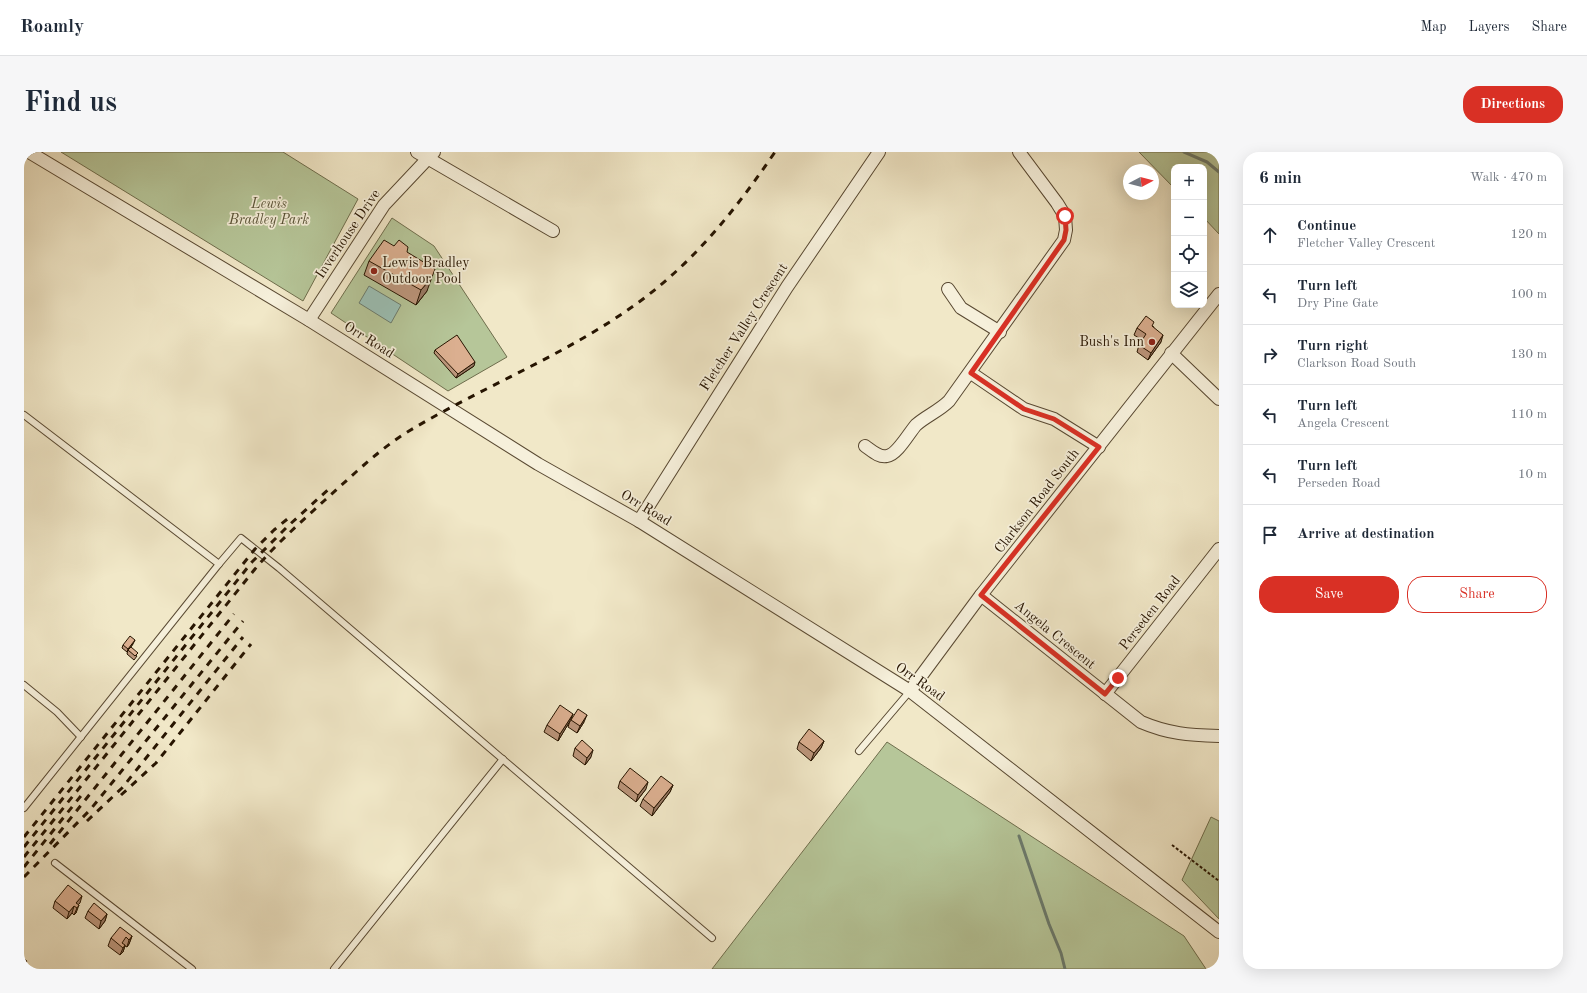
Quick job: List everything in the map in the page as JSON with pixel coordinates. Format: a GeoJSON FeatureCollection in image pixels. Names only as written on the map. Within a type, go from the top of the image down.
{"type":"FeatureCollection","features":[{"type":"Feature","properties":{"kind":"street","name":"Orr Road"},"geometry":{"type":"LineString","coordinates":[[29,152],[309,320],[538,464],[639,521],[910,691],[1219,932]]}},
{"type":"Feature","properties":{"kind":"street","name":"Fletcher Valley Crescent"},"geometry":{"type":"LineString","coordinates":[[639,521],[787,287],[879,152]]}},
{"type":"Feature","properties":{"kind":"street"},"geometry":{"type":"LineString","coordinates":[[864,446],[881,456],[885,457],[893,454],[917,424],[940,410],[949,401],[971,373],[1064,240],[1066,230],[1065,216],[1019,152]]}},
{"type":"Feature","properties":{"kind":"street","name":"Inverhouse Drive"},"geometry":{"type":"LineString","coordinates":[[309,320],[384,205],[426,154]]}},
{"type":"Feature","properties":{"kind":"street"},"geometry":{"type":"LineString","coordinates":[[426,154],[553,231]]}},
{"type":"Feature","properties":{"kind":"street"},"geometry":{"type":"LineString","coordinates":[[948,289],[960,308],[1000,332]]}},
{"type":"Feature","properties":{"kind":"street","name":"Clarkson Road South"},"geometry":{"type":"LineString","coordinates":[[910,691],[981,595],[1219,294]]}},
{"type":"Feature","properties":{"kind":"street"},"geometry":{"type":"LineString","coordinates":[[1171,353],[1219,399]]}},
{"type":"Feature","properties":{"kind":"street"},"geometry":{"type":"LineString","coordinates":[[971,373],[1024,409],[1054,419],[1099,447]]}},
{"type":"Feature","properties":{"kind":"street","name":"Perseden Road"},"geometry":{"type":"LineString","coordinates":[[1105,694],[1219,549]]}},
{"type":"Feature","properties":{"kind":"street","name":"Angela Crescent"},"geometry":{"type":"LineString","coordinates":[[981,595],[1141,722],[1159,730],[1182,735],[1219,736]]}},
{"type":"Feature","properties":{"kind":"lane"},"geometry":{"type":"LineString","coordinates":[[24,414],[219,564]]}},
{"type":"Feature","properties":{"kind":"lane"},"geometry":{"type":"LineString","coordinates":[[24,808],[241,538],[279,568],[712,938]]}},
{"type":"Feature","properties":{"kind":"lane"},"geometry":{"type":"LineString","coordinates":[[24,685],[57,712],[81,737]]}},
{"type":"Feature","properties":{"kind":"lane"},"geometry":{"type":"LineString","coordinates":[[859,751],[910,691]]}},
{"type":"Feature","properties":{"kind":"lane"},"geometry":{"type":"LineString","coordinates":[[334,969],[503,759]]}},
{"type":"Feature","properties":{"kind":"lane"},"geometry":{"type":"LineString","coordinates":[[55,863],[192,969]]}},
{"type":"Feature","properties":{"kind":"path"},"geometry":{"type":"LineString","coordinates":[[1172,845],[1219,881]]}},
{"type":"Feature","properties":{"kind":"green space","name":"Lewis Bradley Park"},"geometry":{"type":"Polygon","coordinates":[[[61,152],[283,152],[358,199],[303,301],[61,152]]]}},
{"type":"Feature","properties":{"kind":"green space"},"geometry":{"type":"Polygon","coordinates":[[[1139,152],[1219,152],[1219,234],[1207,221],[1207,164],[1171,164],[1171,185],[1159,173],[1159,164],[1151,164],[1139,152]]]}},
{"type":"Feature","properties":{"kind":"green space"},"geometry":{"type":"Polygon","coordinates":[[[392,218],[434,246],[507,357],[448,391],[331,313],[392,218]]]}},
{"type":"Feature","properties":{"kind":"green space"},"geometry":{"type":"Polygon","coordinates":[[[887,742],[1184,936],[1206,969],[712,969],[887,742]]]}},
{"type":"Feature","properties":{"kind":"green space"},"geometry":{"type":"Polygon","coordinates":[[[1211,817],[1219,821],[1219,919],[1182,880],[1211,817]]]}},
{"type":"Feature","properties":{"kind":"water"},"geometry":{"type":"Polygon","coordinates":[[[369,286],[401,305],[391,323],[359,303],[369,286]]]}},
{"type":"Feature","properties":{"kind":"building"},"geometry":{"type":"Polygon","coordinates":[[[384,240],[394,246],[399,240],[408,247],[407,252],[435,269],[432,277],[421,290],[369,261],[384,240]]]}},
{"type":"Feature","properties":{"kind":"building"},"geometry":{"type":"Polygon","coordinates":[[[1146,316],[1154,322],[1152,326],[1163,335],[1151,353],[1139,345],[1146,334],[1137,328],[1146,316]]]}},
{"type":"Feature","properties":{"kind":"building"},"geometry":{"type":"Polygon","coordinates":[[[457,335],[475,362],[458,374],[435,350],[457,335]]]}},
{"type":"Feature","properties":{"kind":"building"},"geometry":{"type":"Polygon","coordinates":[[[130,636],[135,640],[128,649],[123,645],[130,636]]]}},
{"type":"Feature","properties":{"kind":"building"},"geometry":{"type":"Polygon","coordinates":[[[131,647],[138,653],[135,656],[128,650],[131,647]]]}},
{"type":"Feature","properties":{"kind":"building"},"geometry":{"type":"Polygon","coordinates":[[[560,705],[573,714],[560,734],[547,725],[560,705]]]}},
{"type":"Feature","properties":{"kind":"building"},"geometry":{"type":"Polygon","coordinates":[[[578,709],[587,715],[580,726],[571,720],[578,709]]]}},
{"type":"Feature","properties":{"kind":"building"},"geometry":{"type":"Polygon","coordinates":[[[809,729],[824,741],[814,753],[799,742],[809,729]]]}},
{"type":"Feature","properties":{"kind":"building"},"geometry":{"type":"Polygon","coordinates":[[[582,740],[593,750],[587,758],[575,748],[582,740]]]}},
{"type":"Feature","properties":{"kind":"building"},"geometry":{"type":"Polygon","coordinates":[[[630,768],[648,782],[638,795],[620,781],[630,768]]]}},
{"type":"Feature","properties":{"kind":"building"},"geometry":{"type":"Polygon","coordinates":[[[661,776],[673,785],[654,808],[643,799],[661,776]]]}},
{"type":"Feature","properties":{"kind":"building"},"geometry":{"type":"Polygon","coordinates":[[[68,885],[82,896],[76,903],[79,905],[77,908],[74,906],[69,912],[55,901],[68,885]]]}},
{"type":"Feature","properties":{"kind":"building"},"geometry":{"type":"Polygon","coordinates":[[[94,903],[107,914],[101,921],[88,911],[94,903]]]}},
{"type":"Feature","properties":{"kind":"building"},"geometry":{"type":"Polygon","coordinates":[[[120,927],[132,936],[129,940],[126,937],[122,943],[125,945],[123,948],[111,938],[120,927]]]}},
{"type":"Feature","properties":{"kind":"waterway"},"geometry":{"type":"LineString","coordinates":[[1184,152],[1207,162],[1219,172]]}},
{"type":"Feature","properties":{"kind":"waterway"},"geometry":{"type":"LineString","coordinates":[[1019,836],[1049,924],[1061,953],[1065,969]]}},
{"type":"Feature","properties":{"kind":"railway"},"geometry":{"type":"LineString","coordinates":[[24,857],[255,569],[298,525],[366,464],[398,438],[467,399],[584,338],[612,321],[660,286],[714,233],[745,194],[775,152]]}},
{"type":"Feature","properties":{"kind":"railway"},"geometry":{"type":"LineString","coordinates":[[24,847],[252,562],[288,526],[331,487]]}},
{"type":"Feature","properties":{"kind":"railway"},"geometry":{"type":"LineString","coordinates":[[24,837],[255,549],[291,516]]}},
{"type":"Feature","properties":{"kind":"railway"},"geometry":{"type":"LineString","coordinates":[[50,844],[234,614]]}},
{"type":"Feature","properties":{"kind":"railway"},"geometry":{"type":"LineString","coordinates":[[24,877],[90,810],[243,621]]}},
{"type":"Feature","properties":{"kind":"railway"},"geometry":{"type":"LineString","coordinates":[[87,821],[122,788],[243,637]]}},
{"type":"Feature","properties":{"kind":"railway"},"geometry":{"type":"LineString","coordinates":[[121,795],[156,763],[251,644]]}},
{"type":"Feature","properties":{"kind":"railway"},"geometry":{"type":"LineString","coordinates":[[24,867],[84,792]]}},
{"type":"Feature","properties":{"kind":"place","name":"Lewis Bradley Outdoor Pool"},"geometry":{"type":"Point","coordinates":[374,271]}},
{"type":"Feature","properties":{"kind":"place","name":"Bush's Inn"},"geometry":{"type":"Point","coordinates":[1152,342]}},
{"type":"Feature","properties":{"kind":"route"},"geometry":{"type":"LineString","coordinates":[[1065,216],[1066,230],[1064,240],[971,373],[1024,409],[1054,419],[1099,447],[981,595],[1105,694],[1118,678]]}}]}
